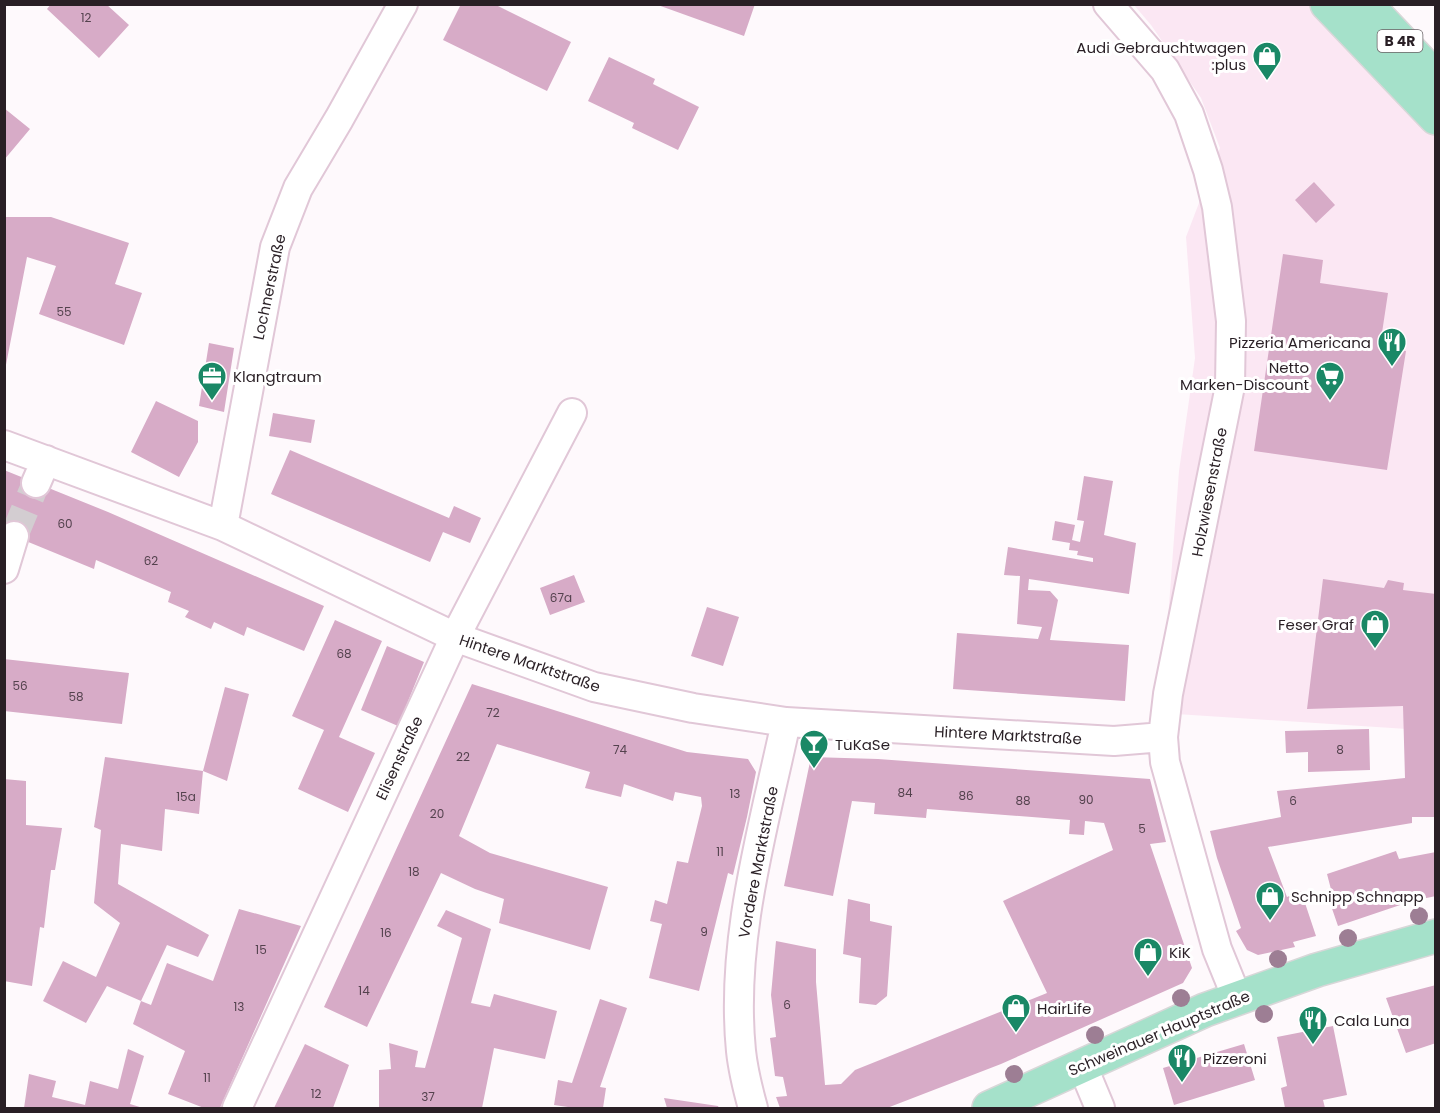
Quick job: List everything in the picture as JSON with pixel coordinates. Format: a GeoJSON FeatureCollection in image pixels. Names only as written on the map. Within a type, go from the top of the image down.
{"type":"FeatureCollection","features":[{"type":"Feature","properties":{"kind":"main road","name":"B 4R"},"geometry":{"type":"LineString","coordinates":[[1327,4],[1436,118]]}},
{"type":"Feature","properties":{"kind":"main road","name":"B 4R"},"geometry":{"type":"LineString","coordinates":[[1366,4],[1436,78]]}},
{"type":"Feature","properties":{"kind":"main road","name":"Schweinauer Hauptstraße"},"geometry":{"type":"LineString","coordinates":[[989,1108],[1173,1024],[1238,998],[1317,970],[1436,936]]}},
{"type":"Feature","properties":{"kind":"street","name":"Lochnerstraße"},"geometry":{"type":"LineString","coordinates":[[223,526],[275,247],[298,188],[403,4]]}},
{"type":"Feature","properties":{"kind":"street","name":"Holzwiesenstraße"},"geometry":{"type":"LineString","coordinates":[[1108,4],[1165,70],[1189,114],[1208,170],[1217,207],[1231,321],[1230,386],[1168,694],[1163,737],[1165,762],[1197,882],[1220,959],[1238,998]]}},
{"type":"Feature","properties":{"kind":"street","name":"Elisenstraße"},"geometry":{"type":"LineString","coordinates":[[237,1108],[455,637],[572,413]]}},
{"type":"Feature","properties":{"kind":"street","name":"Hintere Marktstraße"},"geometry":{"type":"LineString","coordinates":[[4,445],[41,472],[223,526],[455,637],[594,687],[693,708],[786,722],[1114,741],[1163,737]]}},
{"type":"Feature","properties":{"kind":"street"},"geometry":{"type":"LineString","coordinates":[[4,569],[14,536]]}},
{"type":"Feature","properties":{"kind":"street","name":"Vordere Marktstraße"},"geometry":{"type":"LineString","coordinates":[[753,1108],[741,1052],[738,999],[744,921],[786,722]]}},
{"type":"Feature","properties":{"kind":"street"},"geometry":{"type":"LineString","coordinates":[[1082,1065],[1100,1108]]}},
{"type":"Feature","properties":{"kind":"shaded area"},"geometry":{"type":"Polygon","coordinates":[[[1134,5],[1310,5],[1435,135],[1435,728],[1407,729],[1161,713],[1179,471],[1195,358],[1186,237],[1220,148],[1201,98],[1151,25],[1134,5]]]}},
{"type":"Feature","properties":{"kind":"building"},"geometry":{"type":"Polygon","coordinates":[[[51,4],[106,4],[129,25],[99,58],[47,9],[51,4]]]}},
{"type":"Feature","properties":{"kind":"building"},"geometry":{"type":"Polygon","coordinates":[[[461,4],[494,4],[571,42],[547,91],[443,40],[461,4]]]}},
{"type":"Feature","properties":{"kind":"building"},"geometry":{"type":"Polygon","coordinates":[[[655,4],[755,4],[744,36],[655,4]]]}},
{"type":"Feature","properties":{"kind":"building"},"geometry":{"type":"Polygon","coordinates":[[[609,57],[655,79],[653,84],[699,107],[678,150],[632,128],[634,123],[588,101],[609,57]]]}},
{"type":"Feature","properties":{"kind":"building"},"geometry":{"type":"Polygon","coordinates":[[[4,108],[30,129],[4,160],[4,108]]]}},
{"type":"Feature","properties":{"kind":"building"},"geometry":{"type":"Polygon","coordinates":[[[1314,182],[1335,205],[1316,223],[1295,200],[1314,182]]]}},
{"type":"Feature","properties":{"kind":"building"},"geometry":{"type":"Polygon","coordinates":[[[4,217],[51,217],[129,243],[115,284],[142,293],[124,345],[39,314],[56,266],[27,257],[4,375],[4,217]]]}},
{"type":"Feature","properties":{"kind":"building","name":"Netto Marken-Discount"},"geometry":{"type":"Polygon","coordinates":[[[1283,254],[1323,260],[1320,283],[1388,293],[1380,346],[1406,351],[1387,470],[1254,451],[1283,254]]]}},
{"type":"Feature","properties":{"kind":"building"},"geometry":{"type":"Polygon","coordinates":[[[209,343],[234,348],[224,412],[199,406],[209,343]]]}},
{"type":"Feature","properties":{"kind":"building"},"geometry":{"type":"Polygon","coordinates":[[[156,401],[198,421],[198,442],[179,477],[131,452],[156,401]]]}},
{"type":"Feature","properties":{"kind":"building"},"geometry":{"type":"Polygon","coordinates":[[[273,413],[315,420],[311,443],[269,436],[273,413]]]}},
{"type":"Feature","properties":{"kind":"building"},"geometry":{"type":"Polygon","coordinates":[[[290,450],[449,518],[454,506],[481,518],[470,543],[443,532],[430,562],[271,494],[290,450]]]}},
{"type":"Feature","properties":{"kind":"building"},"geometry":{"type":"Polygon","coordinates":[[[4,470],[108,512],[324,606],[304,651],[247,627],[244,636],[214,622],[211,629],[185,617],[189,611],[168,602],[171,592],[96,560],[94,569],[4,532],[4,470]]]}},
{"type":"Feature","properties":{"kind":"building"},"geometry":{"type":"Polygon","coordinates":[[[1084,476],[1113,481],[1104,535],[1136,543],[1129,594],[1029,579],[1028,590],[1050,591],[1058,600],[1050,640],[1129,645],[1125,701],[953,689],[957,633],[1038,639],[1042,627],[1017,624],[1020,576],[1004,575],[1008,547],[1093,562],[1093,558],[1077,555],[1078,551],[1069,550],[1070,543],[1052,540],[1055,521],[1075,525],[1072,540],[1080,542],[1084,521],[1077,520],[1084,476]]]}},
{"type":"Feature","properties":{"kind":"building"},"geometry":{"type":"Polygon","coordinates":[[[574,575],[585,602],[550,615],[540,588],[574,575]]]}},
{"type":"Feature","properties":{"kind":"building"},"geometry":{"type":"Polygon","coordinates":[[[1323,579],[1384,588],[1388,580],[1404,583],[1403,590],[1436,594],[1436,817],[1412,817],[1412,823],[1268,847],[1287,897],[1301,891],[1316,936],[1293,942],[1295,947],[1258,955],[1247,950],[1236,931],[1241,928],[1210,831],[1281,817],[1277,791],[1405,778],[1403,706],[1307,709],[1323,579]]]}},
{"type":"Feature","properties":{"kind":"building"},"geometry":{"type":"Polygon","coordinates":[[[707,607],[739,617],[723,666],[691,656],[707,607]]]}},
{"type":"Feature","properties":{"kind":"building"},"geometry":{"type":"Polygon","coordinates":[[[335,620],[382,641],[339,737],[375,753],[348,812],[298,789],[324,730],[292,716],[335,620]]]}},
{"type":"Feature","properties":{"kind":"building"},"geometry":{"type":"Polygon","coordinates":[[[387,646],[424,662],[398,726],[361,710],[387,646]]]}},
{"type":"Feature","properties":{"kind":"building"},"geometry":{"type":"Polygon","coordinates":[[[4,659],[129,673],[122,724],[4,711],[4,659]]]}},
{"type":"Feature","properties":{"kind":"building"},"geometry":{"type":"Polygon","coordinates":[[[472,684],[687,752],[748,759],[756,772],[747,817],[733,875],[728,873],[699,991],[649,978],[662,924],[650,921],[655,900],[667,904],[677,861],[688,863],[702,806],[701,797],[675,792],[673,801],[624,784],[621,797],[585,788],[590,772],[497,744],[459,836],[490,853],[608,887],[590,950],[499,923],[504,899],[475,889],[441,873],[367,1027],[324,1007],[472,684]]]}},
{"type":"Feature","properties":{"kind":"building"},"geometry":{"type":"Polygon","coordinates":[[[225,687],[249,694],[227,781],[203,771],[225,687]]]}},
{"type":"Feature","properties":{"kind":"building"},"geometry":{"type":"Polygon","coordinates":[[[1369,729],[1370,770],[1308,772],[1308,752],[1286,753],[1285,731],[1369,729]]]}},
{"type":"Feature","properties":{"kind":"building"},"geometry":{"type":"Polygon","coordinates":[[[105,757],[203,771],[199,814],[165,809],[162,851],[121,844],[118,884],[209,935],[198,957],[167,945],[141,1001],[107,986],[86,1023],[43,1001],[63,961],[96,977],[120,923],[94,903],[101,830],[94,827],[105,757]]]}},
{"type":"Feature","properties":{"kind":"building"},"geometry":{"type":"Polygon","coordinates":[[[811,757],[878,759],[1150,779],[1166,842],[1150,844],[1192,968],[1183,983],[1001,1064],[887,1108],[780,1108],[776,1097],[787,1096],[783,1077],[775,1076],[770,1038],[776,1037],[771,995],[776,941],[816,949],[816,982],[825,1085],[841,1084],[855,1070],[1047,993],[1003,901],[1113,850],[1104,823],[1085,821],[1084,835],[1069,834],[1070,820],[927,809],[926,818],[874,814],[875,803],[852,801],[833,896],[784,886],[811,757]]]}},
{"type":"Feature","properties":{"kind":"building"},"geometry":{"type":"Polygon","coordinates":[[[4,779],[26,781],[26,825],[62,828],[55,870],[51,870],[44,928],[40,927],[32,986],[4,981],[4,779]]]}},
{"type":"Feature","properties":{"kind":"building"},"geometry":{"type":"Polygon","coordinates":[[[1396,851],[1399,859],[1436,852],[1436,896],[1412,901],[1338,926],[1328,897],[1333,897],[1327,874],[1396,851]]]}},
{"type":"Feature","properties":{"kind":"building"},"geometry":{"type":"Polygon","coordinates":[[[848,899],[870,904],[870,921],[892,926],[887,996],[876,1005],[859,1003],[861,958],[843,954],[848,899]]]}},
{"type":"Feature","properties":{"kind":"building"},"geometry":{"type":"Polygon","coordinates":[[[239,909],[301,926],[220,1108],[204,1108],[168,1094],[185,1051],[133,1024],[141,1001],[151,1005],[167,963],[213,981],[239,909]]]}},
{"type":"Feature","properties":{"kind":"building"},"geometry":{"type":"Polygon","coordinates":[[[446,910],[491,929],[471,1003],[490,1007],[494,994],[557,1011],[545,1059],[494,1048],[482,1108],[379,1108],[379,1070],[391,1069],[389,1043],[418,1051],[415,1067],[425,1068],[462,938],[437,926],[446,910]]]}},
{"type":"Feature","properties":{"kind":"building"},"geometry":{"type":"Polygon","coordinates":[[[1436,985],[1436,1043],[1406,1053],[1386,998],[1436,985]]]}},
{"type":"Feature","properties":{"kind":"building"},"geometry":{"type":"Polygon","coordinates":[[[600,999],[627,1008],[600,1087],[606,1088],[603,1108],[554,1105],[558,1080],[572,1083],[600,999]]]}},
{"type":"Feature","properties":{"kind":"building"},"geometry":{"type":"Polygon","coordinates":[[[1333,1026],[1347,1095],[1323,1100],[1325,1108],[1285,1108],[1281,1088],[1287,1086],[1277,1037],[1333,1026]]]}},
{"type":"Feature","properties":{"kind":"building"},"geometry":{"type":"Polygon","coordinates":[[[305,1044],[349,1065],[333,1108],[274,1108],[305,1044]]]}},
{"type":"Feature","properties":{"kind":"building"},"geometry":{"type":"Polygon","coordinates":[[[1244,1044],[1255,1080],[1174,1105],[1163,1068],[1244,1044]]]}},
{"type":"Feature","properties":{"kind":"building"},"geometry":{"type":"Polygon","coordinates":[[[128,1049],[144,1056],[130,1104],[143,1108],[24,1108],[29,1074],[56,1081],[52,1097],[85,1105],[90,1081],[118,1089],[128,1049]]]}},
{"type":"Feature","properties":{"kind":"building"},"geometry":{"type":"Polygon","coordinates":[[[664,1098],[718,1106],[719,1108],[667,1108],[664,1098]]]}},
{"type":"Feature","properties":{"kind":"tunnel"},"geometry":{"type":"LineString","coordinates":[[14,536],[36,483]]}},
{"type":"Feature","properties":{"kind":"place","name":"Audi Gebrauchtwagen :plus"},"geometry":{"type":"Point","coordinates":[1267,82]}},
{"type":"Feature","properties":{"kind":"place","name":"Pizzeria Americana"},"geometry":{"type":"Point","coordinates":[1392,368]}},
{"type":"Feature","properties":{"kind":"place","name":"Klangtraum"},"geometry":{"type":"Point","coordinates":[212,402]}},
{"type":"Feature","properties":{"kind":"place","name":"Netto Marken-Discount"},"geometry":{"type":"Point","coordinates":[1330,402]}},
{"type":"Feature","properties":{"kind":"place","name":"Feser Graf"},"geometry":{"type":"Point","coordinates":[1375,650]}},
{"type":"Feature","properties":{"kind":"place","name":"TuKaSe"},"geometry":{"type":"Point","coordinates":[814,770]}},
{"type":"Feature","properties":{"kind":"place","name":"Schnipp Schnapp"},"geometry":{"type":"Point","coordinates":[1270,922]}},
{"type":"Feature","properties":{"kind":"place","name":"KiK"},"geometry":{"type":"Point","coordinates":[1148,978]}},
{"type":"Feature","properties":{"kind":"place","name":"HairLife"},"geometry":{"type":"Point","coordinates":[1016,1034]}},
{"type":"Feature","properties":{"kind":"place","name":"Cala Luna"},"geometry":{"type":"Point","coordinates":[1313,1046]}},
{"type":"Feature","properties":{"kind":"place","name":"Pizzeroni"},"geometry":{"type":"Point","coordinates":[1182,1084]}}]}
